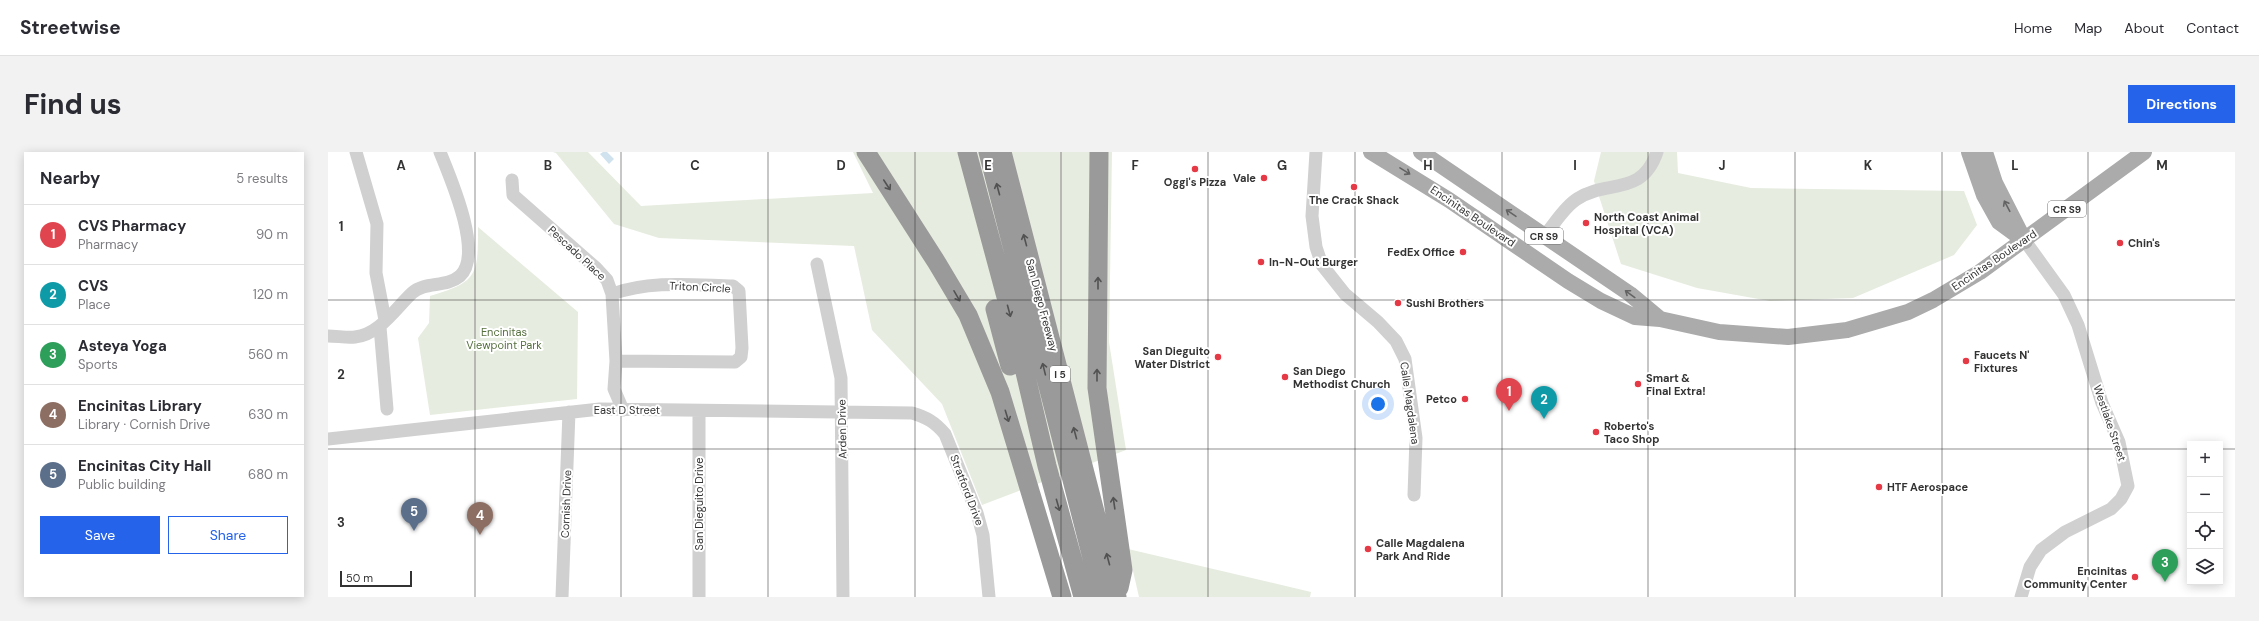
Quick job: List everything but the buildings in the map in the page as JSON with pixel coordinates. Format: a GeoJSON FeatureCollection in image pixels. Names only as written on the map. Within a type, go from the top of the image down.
{"type":"FeatureCollection","features":[{"type":"Feature","properties":{"kind":"highway"},"geometry":{"type":"LineString","coordinates":[[866,152],[968,315],[1000,392],[1062,597]]}},
{"type":"Feature","properties":{"kind":"highway"},"geometry":{"type":"LineString","coordinates":[[956,152],[1068,597]]}},
{"type":"Feature","properties":{"kind":"highway"},"geometry":{"type":"LineString","coordinates":[[967,152],[1016,334],[1046,466],[1083,597]]}},
{"type":"Feature","properties":{"kind":"highway"},"geometry":{"type":"LineString","coordinates":[[988,152],[1102,597]]}},
{"type":"Feature","properties":{"kind":"highway","name":"San Diego Freeway"},"geometry":{"type":"LineString","coordinates":[[1002,152],[1117,597]]}},
{"type":"Feature","properties":{"kind":"highway"},"geometry":{"type":"LineString","coordinates":[[1099,152],[1097,388],[1123,570],[1117,597]]}},
{"type":"Feature","properties":{"kind":"main road","name":"Encinitas Boulevard"},"geometry":{"type":"LineString","coordinates":[[1371,152],[1438,192],[1601,301],[1635,317],[1660,319],[1719,332],[1782,337],[1847,330],[1908,312],[1933,300],[1980,272],[2025,241],[2144,152]]}},
{"type":"Feature","properties":{"kind":"main road","name":"Encinitas Boulevard"},"geometry":{"type":"LineString","coordinates":[[1421,152],[1630,294],[1660,319]]}},
{"type":"Feature","properties":{"kind":"main road"},"geometry":{"type":"LineString","coordinates":[[1969,152],[1984,195],[1999,222],[2025,241]]}},
{"type":"Feature","properties":{"kind":"main road"},"geometry":{"type":"LineString","coordinates":[[1985,152],[1995,183],[2025,241]]}},
{"type":"Feature","properties":{"kind":"street"},"geometry":{"type":"LineString","coordinates":[[356,152],[377,224],[376,273],[383,323],[387,409]]}},
{"type":"Feature","properties":{"kind":"street"},"geometry":{"type":"LineString","coordinates":[[328,336],[356,337],[370,333],[383,323],[414,292],[428,285],[450,282],[461,275],[469,258],[462,205],[440,152]]}},
{"type":"Feature","properties":{"kind":"street","name":"Calle Magdalena"},"geometry":{"type":"LineString","coordinates":[[1316,152],[1312,216],[1316,246],[1322,265],[1345,294],[1378,322],[1396,341],[1405,359],[1416,438],[1414,495]]}},
{"type":"Feature","properties":{"kind":"street"},"geometry":{"type":"LineString","coordinates":[[1544,236],[1576,199],[1636,180],[1646,173],[1654,162],[1657,152]]}},
{"type":"Feature","properties":{"kind":"street","name":"Pescado Place"},"geometry":{"type":"LineString","coordinates":[[512,180],[513,195],[596,268],[607,280],[612,294],[616,361],[614,389],[623,410]]}},
{"type":"Feature","properties":{"kind":"street","name":"Westlake Street"},"geometry":{"type":"LineString","coordinates":[[2020,597],[2030,567],[2041,550],[2065,532],[2111,509],[2121,499],[2128,486],[2118,442],[2102,403],[2078,325],[2064,295],[2025,241]]}},
{"type":"Feature","properties":{"kind":"street","name":"Arden Drive"},"geometry":{"type":"LineString","coordinates":[[817,264],[841,378],[843,597]]}},
{"type":"Feature","properties":{"kind":"street","name":"Triton Circle"},"geometry":{"type":"LineString","coordinates":[[612,294],[632,287],[648,285],[733,286],[739,291],[742,348],[741,357],[735,362],[616,361]]}},
{"type":"Feature","properties":{"kind":"street"},"geometry":{"type":"LineString","coordinates":[[600,409],[614,389]]}},
{"type":"Feature","properties":{"kind":"street","name":"East D Street"},"geometry":{"type":"LineString","coordinates":[[328,439],[600,409],[842,411],[912,413],[926,417]]}},
{"type":"Feature","properties":{"kind":"street","name":"San Dieguito Drive"},"geometry":{"type":"LineString","coordinates":[[699,411],[700,597]]}},
{"type":"Feature","properties":{"kind":"street","name":"Cornish Drive"},"geometry":{"type":"LineString","coordinates":[[562,597],[569,412]]}},
{"type":"Feature","properties":{"kind":"street","name":"Stratford Drive"},"geometry":{"type":"LineString","coordinates":[[926,417],[938,425],[945,434],[977,513],[983,535],[989,597]]}},
{"type":"Feature","properties":{"kind":"green space"},"geometry":{"type":"Polygon","coordinates":[[[553,152],[588,152],[641,206],[873,193],[853,152],[1112,152],[1109,342],[1126,450],[982,505],[942,404],[872,330],[854,246],[659,238],[614,224],[556,153],[553,152]]]}},
{"type":"Feature","properties":{"kind":"green space"},"geometry":{"type":"Polygon","coordinates":[[[1601,152],[1677,152],[1678,173],[1751,188],[1964,191],[1977,225],[1954,255],[1853,298],[1770,301],[1697,288],[1621,264],[1594,181],[1601,152]]]}},
{"type":"Feature","properties":{"kind":"green space","name":"Encinitas Viewpoint Park"},"geometry":{"type":"Polygon","coordinates":[[[478,227],[578,312],[577,399],[430,415],[418,338],[429,323],[430,296],[458,286],[466,281],[472,274],[477,256],[478,227]]]}},
{"type":"Feature","properties":{"kind":"green space"},"geometry":{"type":"Polygon","coordinates":[[[1128,549],[1311,592],[1310,597],[1139,597],[1128,549]]]}},
{"type":"Feature","properties":{"kind":"water"},"geometry":{"type":"Polygon","coordinates":[[[607,152],[614,159],[609,164],[600,154],[607,152]]]}},
{"type":"Feature","properties":{"kind":"place","name":"Oggi's Pizza"},"geometry":{"type":"Point","coordinates":[1195,169]}},
{"type":"Feature","properties":{"kind":"place","name":"Vale"},"geometry":{"type":"Point","coordinates":[1264,178]}},
{"type":"Feature","properties":{"kind":"place","name":"The Crack Shack"},"geometry":{"type":"Point","coordinates":[1354,187]}},
{"type":"Feature","properties":{"kind":"place","name":"North Coast Animal Hospital (VCA)"},"geometry":{"type":"Point","coordinates":[1586,223]}},
{"type":"Feature","properties":{"kind":"place","name":"Chin's"},"geometry":{"type":"Point","coordinates":[2120,243]}},
{"type":"Feature","properties":{"kind":"place","name":"FedEx Office"},"geometry":{"type":"Point","coordinates":[1463,252]}},
{"type":"Feature","properties":{"kind":"place","name":"In-N-Out Burger"},"geometry":{"type":"Point","coordinates":[1261,262]}},
{"type":"Feature","properties":{"kind":"place","name":"Sushi Brothers"},"geometry":{"type":"Point","coordinates":[1398,303]}},
{"type":"Feature","properties":{"kind":"place","name":"San Dieguito Water District"},"geometry":{"type":"Point","coordinates":[1218,357]}},
{"type":"Feature","properties":{"kind":"place","name":"Faucets N' Fixtures"},"geometry":{"type":"Point","coordinates":[1966,361]}},
{"type":"Feature","properties":{"kind":"place","name":"San Diego Methodist Church"},"geometry":{"type":"Point","coordinates":[1285,377]}},
{"type":"Feature","properties":{"kind":"place","name":"Smart & Final Extra!"},"geometry":{"type":"Point","coordinates":[1638,384]}},
{"type":"Feature","properties":{"kind":"place","name":"Petco"},"geometry":{"type":"Point","coordinates":[1465,399]}},
{"type":"Feature","properties":{"kind":"place","name":"CVS Pharmacy"},"geometry":{"type":"Point","coordinates":[1509,411]}},
{"type":"Feature","properties":{"kind":"place","name":"CVS"},"geometry":{"type":"Point","coordinates":[1544,419]}},
{"type":"Feature","properties":{"kind":"place","name":"Roberto's Taco Shop"},"geometry":{"type":"Point","coordinates":[1596,432]}},
{"type":"Feature","properties":{"kind":"place","name":"HTF Aerospace"},"geometry":{"type":"Point","coordinates":[1879,487]}},
{"type":"Feature","properties":{"kind":"place","name":"Encinitas City Hall"},"geometry":{"type":"Point","coordinates":[414,531]}},
{"type":"Feature","properties":{"kind":"place","name":"Encinitas Library"},"geometry":{"type":"Point","coordinates":[480,535]}},
{"type":"Feature","properties":{"kind":"place","name":"Calle Magdalena Park And Ride"},"geometry":{"type":"Point","coordinates":[1368,549]}},
{"type":"Feature","properties":{"kind":"place","name":"Encinitas Community Center"},"geometry":{"type":"Point","coordinates":[2135,577]}},
{"type":"Feature","properties":{"kind":"place","name":"Asteya Yoga"},"geometry":{"type":"Point","coordinates":[2165,582]}}]}
